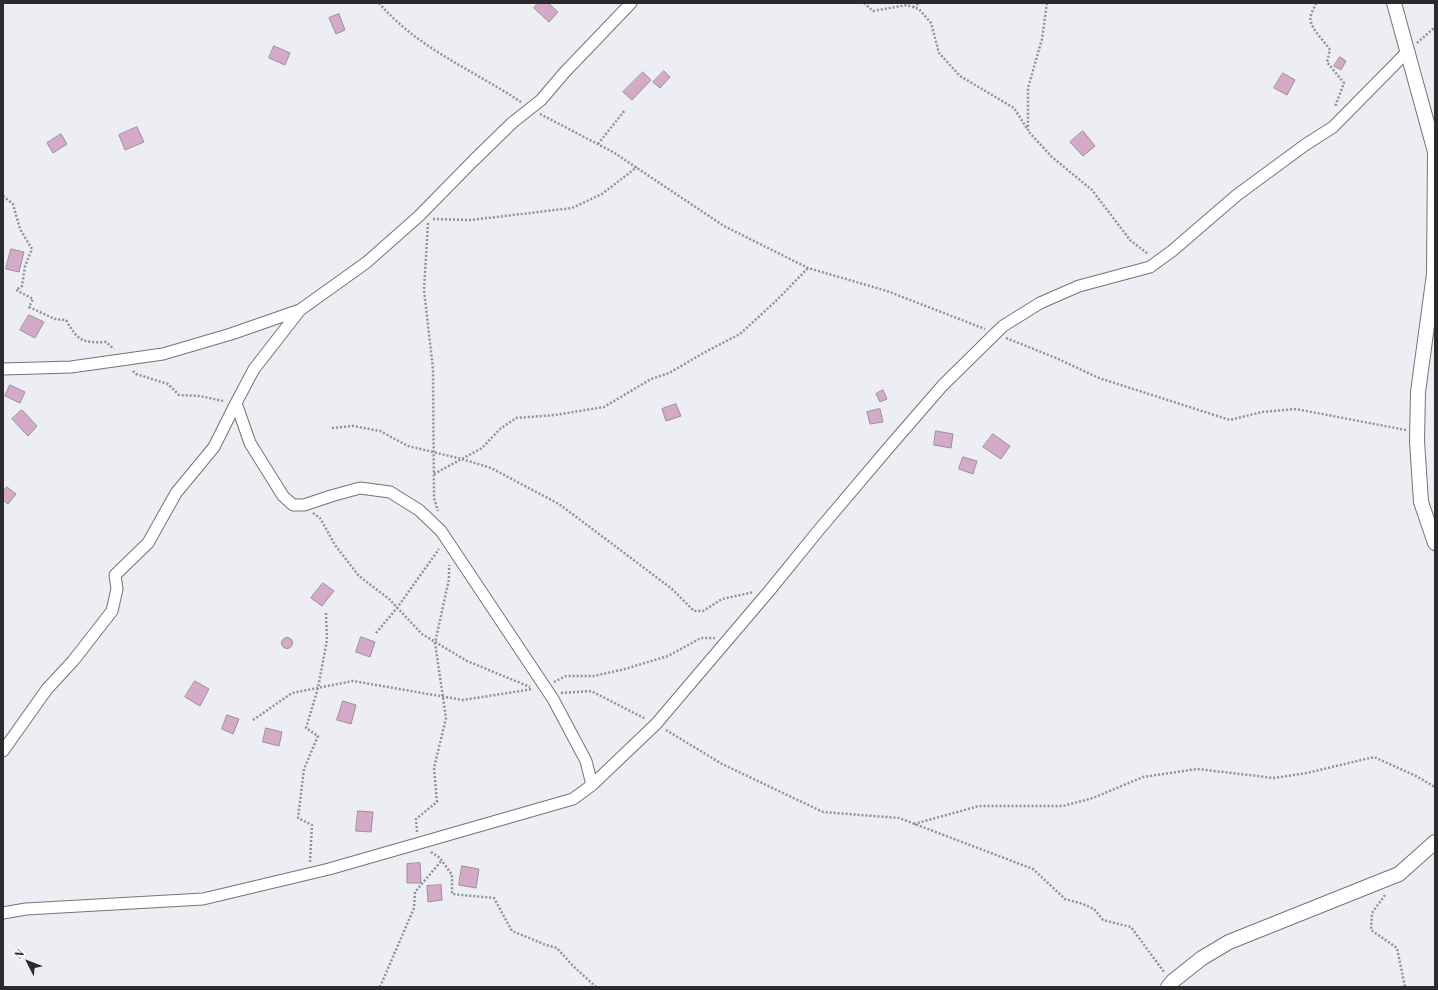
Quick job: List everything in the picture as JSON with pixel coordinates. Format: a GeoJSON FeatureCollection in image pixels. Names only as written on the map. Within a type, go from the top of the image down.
{"type":"FeatureCollection","features":[{"type":"Feature","properties":{"kind":"street"},"geometry":{"type":"LineString","coordinates":[[3,751],[47,689],[73,661],[112,611],[117,589],[115,575],[148,543],[176,493],[214,447],[254,368],[300,310],[367,262],[418,216],[472,160],[512,123],[541,100],[564,73],[631,3]]}},
{"type":"Feature","properties":{"kind":"street"},"geometry":{"type":"LineString","coordinates":[[1394,3],[1435,152],[1434,274],[1418,392],[1421,502],[1435,543]]}},
{"type":"Feature","properties":{"kind":"street"},"geometry":{"type":"LineString","coordinates":[[3,912],[26,909],[202,899],[310,873],[573,799],[592,785],[656,724],[773,587],[894,440],[943,385],[995,333],[1003,326],[1040,302],[1078,286],[1150,267],[1158,262],[1237,195],[1305,144],[1333,127],[1407,52]]}},
{"type":"Feature","properties":{"kind":"street"},"geometry":{"type":"LineString","coordinates":[[3,369],[71,367],[163,354],[231,334],[300,310]]}},
{"type":"Feature","properties":{"kind":"street"},"geometry":{"type":"LineString","coordinates":[[236,403],[250,443],[283,496],[294,505],[304,505],[360,488],[390,492],[419,510],[441,531],[586,761],[592,785]]}},
{"type":"Feature","properties":{"kind":"street"},"geometry":{"type":"LineString","coordinates":[[1170,984],[1202,958],[1229,942],[1399,874],[1435,842]]}},
{"type":"Feature","properties":{"kind":"path"},"geometry":{"type":"LineString","coordinates":[[379,3],[410,32],[440,54],[530,109],[613,152],[724,226],[808,268],[887,291],[995,333],[1100,378],[1230,420],[1262,412],[1296,409],[1418,432]]}},
{"type":"Feature","properties":{"kind":"path"},"geometry":{"type":"LineString","coordinates":[[864,3],[873,11],[907,5],[918,9],[930,23],[938,53],[960,76],[1014,108],[1028,131],[1052,157],[1092,190],[1130,240],[1158,262]]}},
{"type":"Feature","properties":{"kind":"path"},"geometry":{"type":"LineString","coordinates":[[912,7],[920,3]]}},
{"type":"Feature","properties":{"kind":"path"},"geometry":{"type":"LineString","coordinates":[[1028,131],[1028,88],[1042,39],[1047,3]]}},
{"type":"Feature","properties":{"kind":"path"},"geometry":{"type":"LineString","coordinates":[[1316,3],[1310,16],[1311,26],[1324,40],[1330,50],[1327,62],[1344,83],[1334,112],[1333,127]]}},
{"type":"Feature","properties":{"kind":"path"},"geometry":{"type":"LineString","coordinates":[[1407,52],[1435,27]]}},
{"type":"Feature","properties":{"kind":"path"},"geometry":{"type":"LineString","coordinates":[[598,144],[625,110]]}},
{"type":"Feature","properties":{"kind":"path"},"geometry":{"type":"LineString","coordinates":[[439,513],[434,498],[433,369],[424,290],[428,219],[471,220],[572,208],[602,194],[637,167]]}},
{"type":"Feature","properties":{"kind":"path"},"geometry":{"type":"LineString","coordinates":[[3,196],[13,204],[20,229],[32,249],[25,266],[22,286],[16,290],[33,299],[28,307],[55,319],[66,320],[81,340],[106,342],[118,353],[136,374],[168,384],[179,395],[200,396],[236,403]]}},
{"type":"Feature","properties":{"kind":"path"},"geometry":{"type":"LineString","coordinates":[[434,474],[482,448],[500,429],[516,418],[555,415],[604,407],[651,379],[669,373],[740,334],[776,301],[808,268]]}},
{"type":"Feature","properties":{"kind":"path"},"geometry":{"type":"LineString","coordinates":[[332,428],[353,426],[380,431],[408,446],[462,459],[491,468],[559,504],[611,542],[672,590],[694,611],[703,611],[722,600],[773,587]]}},
{"type":"Feature","properties":{"kind":"path"},"geometry":{"type":"LineString","coordinates":[[304,505],[320,518],[335,545],[359,576],[389,599],[422,634],[467,661],[542,690]]}},
{"type":"Feature","properties":{"kind":"path"},"geometry":{"type":"LineString","coordinates":[[376,633],[397,608],[446,539]]}},
{"type":"Feature","properties":{"kind":"path"},"geometry":{"type":"LineString","coordinates":[[449,564],[449,578],[435,643],[446,718],[434,768],[437,802],[416,819],[418,843],[442,860],[452,875],[452,894],[494,898],[512,931],[557,948],[573,966],[596,987]]}},
{"type":"Feature","properties":{"kind":"path"},"geometry":{"type":"LineString","coordinates":[[310,873],[312,825],[298,818],[304,769],[318,736],[306,728],[318,688],[327,640],[326,613]]}},
{"type":"Feature","properties":{"kind":"path"},"geometry":{"type":"LineString","coordinates":[[542,690],[566,676],[594,676],[625,669],[668,656],[701,638],[730,638]]}},
{"type":"Feature","properties":{"kind":"path"},"geometry":{"type":"LineString","coordinates":[[253,720],[292,693],[354,681],[463,700],[542,690],[591,691],[656,724],[722,764],[822,812],[899,818],[1033,869],[1065,899],[1094,909],[1103,920],[1131,927],[1161,968],[1170,984]]}},
{"type":"Feature","properties":{"kind":"path"},"geometry":{"type":"LineString","coordinates":[[914,824],[979,806],[1063,806],[1093,798],[1143,777],[1197,769],[1274,778],[1307,773],[1374,757],[1416,776],[1435,787]]}},
{"type":"Feature","properties":{"kind":"path"},"geometry":{"type":"LineString","coordinates":[[380,987],[414,908],[415,892],[442,860]]}},
{"type":"Feature","properties":{"kind":"path"},"geometry":{"type":"LineString","coordinates":[[1399,874],[1372,913],[1371,930],[1397,948],[1405,987]]}},
{"type":"Feature","properties":{"kind":"building"},"geometry":{"type":"Polygon","coordinates":[[[538,3],[548,3],[558,12],[549,22],[534,8],[538,3]]]}},
{"type":"Feature","properties":{"kind":"building"},"geometry":{"type":"Polygon","coordinates":[[[339,14],[345,30],[336,34],[329,18],[339,14]]]}},
{"type":"Feature","properties":{"kind":"building"},"geometry":{"type":"Polygon","coordinates":[[[274,46],[290,53],[285,65],[269,58],[274,46]]]}},
{"type":"Feature","properties":{"kind":"building"},"geometry":{"type":"Polygon","coordinates":[[[1340,57],[1346,61],[1341,70],[1334,66],[1340,57]]]}},
{"type":"Feature","properties":{"kind":"building"},"geometry":{"type":"Polygon","coordinates":[[[664,71],[670,77],[660,88],[653,82],[664,71]]]}},
{"type":"Feature","properties":{"kind":"building"},"geometry":{"type":"Polygon","coordinates":[[[643,72],[651,80],[632,100],[623,92],[643,72]]]}},
{"type":"Feature","properties":{"kind":"building"},"geometry":{"type":"Polygon","coordinates":[[[1283,73],[1295,80],[1287,95],[1274,88],[1283,73]]]}},
{"type":"Feature","properties":{"kind":"building"},"geometry":{"type":"Polygon","coordinates":[[[137,127],[144,142],[125,150],[119,135],[137,127]]]}},
{"type":"Feature","properties":{"kind":"building"},"geometry":{"type":"Polygon","coordinates":[[[1083,131],[1095,146],[1083,156],[1070,142],[1083,131]]]}},
{"type":"Feature","properties":{"kind":"building"},"geometry":{"type":"Polygon","coordinates":[[[61,134],[67,144],[53,153],[47,143],[61,134]]]}},
{"type":"Feature","properties":{"kind":"building"},"geometry":{"type":"Polygon","coordinates":[[[11,249],[24,252],[19,272],[6,269],[11,249]]]}},
{"type":"Feature","properties":{"kind":"building"},"geometry":{"type":"Polygon","coordinates":[[[29,315],[44,322],[35,338],[20,330],[29,315]]]}},
{"type":"Feature","properties":{"kind":"building"},"geometry":{"type":"Polygon","coordinates":[[[10,385],[25,392],[20,403],[5,396],[10,385]]]}},
{"type":"Feature","properties":{"kind":"building"},"geometry":{"type":"Polygon","coordinates":[[[883,390],[887,399],[880,402],[876,394],[883,390]]]}},
{"type":"Feature","properties":{"kind":"building"},"geometry":{"type":"Polygon","coordinates":[[[676,404],[681,416],[666,421],[662,409],[676,404]]]}},
{"type":"Feature","properties":{"kind":"building"},"geometry":{"type":"Polygon","coordinates":[[[880,409],[883,422],[870,424],[867,412],[880,409]]]}},
{"type":"Feature","properties":{"kind":"building"},"geometry":{"type":"Polygon","coordinates":[[[22,410],[37,426],[28,436],[12,419],[22,410]]]}},
{"type":"Feature","properties":{"kind":"building"},"geometry":{"type":"Polygon","coordinates":[[[936,431],[953,434],[951,448],[934,445],[936,431]]]}},
{"type":"Feature","properties":{"kind":"building"},"geometry":{"type":"Polygon","coordinates":[[[993,434],[1010,446],[1001,459],[983,447],[993,434]]]}},
{"type":"Feature","properties":{"kind":"building"},"geometry":{"type":"Polygon","coordinates":[[[963,457],[977,461],[973,474],[959,469],[963,457]]]}},
{"type":"Feature","properties":{"kind":"building"},"geometry":{"type":"Polygon","coordinates":[[[7,487],[16,494],[8,504],[3,500],[3,492],[7,487]]]}},
{"type":"Feature","properties":{"kind":"building"},"geometry":{"type":"Polygon","coordinates":[[[323,583],[334,591],[322,606],[311,598],[323,583]]]}},
{"type":"Feature","properties":{"kind":"building"},"geometry":{"type":"Polygon","coordinates":[[[287,637],[291,639],[293,643],[291,647],[287,649],[283,647],[281,643],[283,639],[287,637]]]}},
{"type":"Feature","properties":{"kind":"building"},"geometry":{"type":"Polygon","coordinates":[[[361,637],[375,642],[370,657],[356,652],[361,637]]]}},
{"type":"Feature","properties":{"kind":"building"},"geometry":{"type":"Polygon","coordinates":[[[195,681],[209,689],[200,706],[185,697],[195,681]]]}},
{"type":"Feature","properties":{"kind":"building"},"geometry":{"type":"Polygon","coordinates":[[[343,701],[356,705],[351,724],[337,720],[343,701]]]}},
{"type":"Feature","properties":{"kind":"building"},"geometry":{"type":"Polygon","coordinates":[[[227,715],[239,719],[233,734],[222,729],[227,715]]]}},
{"type":"Feature","properties":{"kind":"building"},"geometry":{"type":"Polygon","coordinates":[[[266,728],[282,732],[279,746],[263,742],[266,728]]]}},
{"type":"Feature","properties":{"kind":"building"},"geometry":{"type":"Polygon","coordinates":[[[358,811],[373,812],[371,832],[356,831],[358,811]]]}},
{"type":"Feature","properties":{"kind":"building"},"geometry":{"type":"Polygon","coordinates":[[[420,863],[421,883],[407,883],[407,864],[420,863]]]}},
{"type":"Feature","properties":{"kind":"building"},"geometry":{"type":"Polygon","coordinates":[[[462,866],[479,869],[476,888],[459,885],[462,866]]]}},
{"type":"Feature","properties":{"kind":"building"},"geometry":{"type":"Polygon","coordinates":[[[441,885],[442,900],[428,902],[427,886],[441,885]]]}}]}
